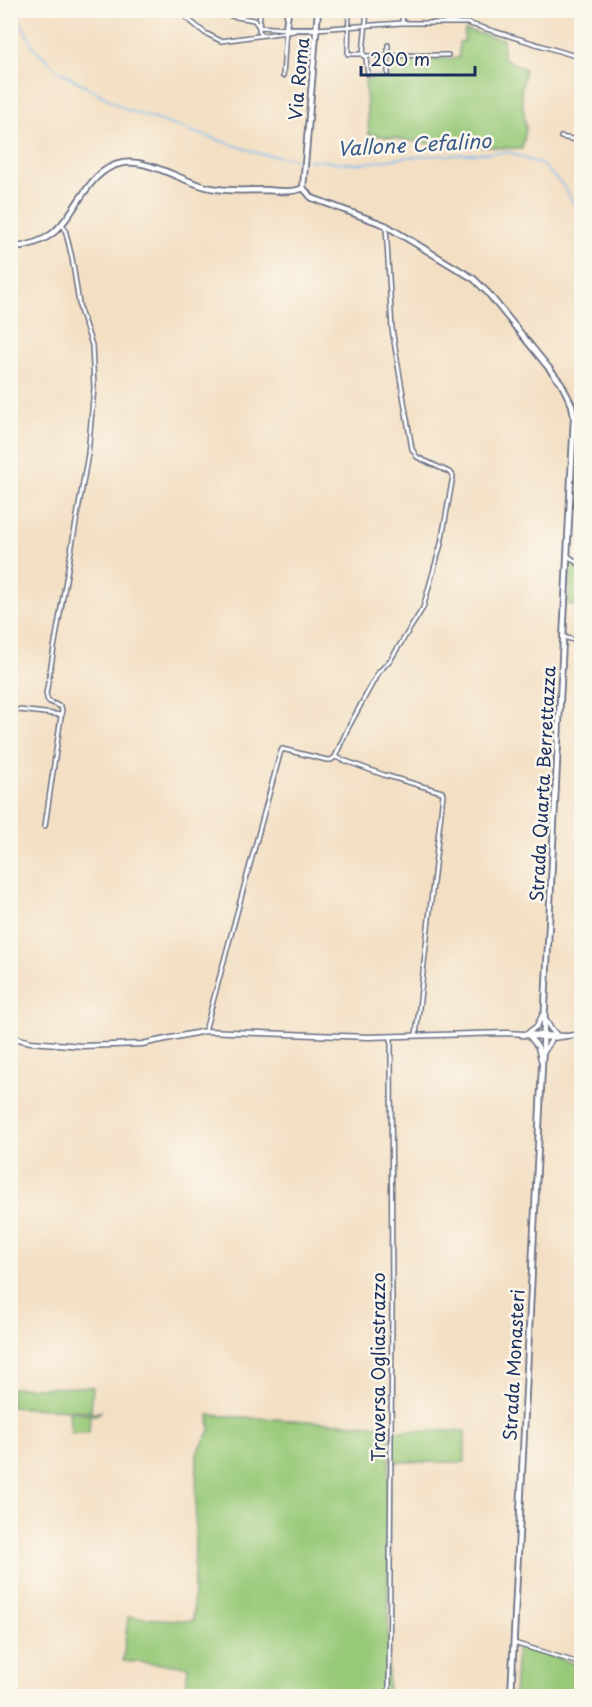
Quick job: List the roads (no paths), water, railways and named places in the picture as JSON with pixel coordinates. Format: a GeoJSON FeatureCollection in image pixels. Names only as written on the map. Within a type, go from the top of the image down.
{"type":"FeatureCollection","features":[{"type":"Feature","properties":{"kind":"main road"},"geometry":{"type":"LineString","coordinates":[[288,10],[286,30],[316,29]]}},
{"type":"Feature","properties":{"kind":"main road","name":"Via Roma"},"geometry":{"type":"LineString","coordinates":[[303,188],[318,10]]}},
{"type":"Feature","properties":{"kind":"main road"},"geometry":{"type":"LineString","coordinates":[[10,247],[27,247],[53,236],[102,173],[122,163],[146,166],[210,188],[288,191],[303,188]]}},
{"type":"Feature","properties":{"kind":"main road","name":"Strada Quarta Berrettazza"},"geometry":{"type":"LineString","coordinates":[[303,188],[312,198],[385,225],[474,279],[552,370],[568,393],[572,405],[574,426],[543,1036]]}},
{"type":"Feature","properties":{"kind":"main road","name":"Strada Monasteri"},"geometry":{"type":"LineString","coordinates":[[511,1696],[543,1036]]}},
{"type":"Feature","properties":{"kind":"street"},"geometry":{"type":"LineString","coordinates":[[177,10],[205,33],[222,41],[286,30]]}},
{"type":"Feature","properties":{"kind":"street"},"geometry":{"type":"LineString","coordinates":[[184,16],[186,10]]}},
{"type":"Feature","properties":{"kind":"street"},"geometry":{"type":"LineString","coordinates":[[259,27],[260,10]]}},
{"type":"Feature","properties":{"kind":"street"},"geometry":{"type":"LineString","coordinates":[[349,10],[348,54],[448,55]]}},
{"type":"Feature","properties":{"kind":"street"},"geometry":{"type":"LineString","coordinates":[[367,10],[364,55],[368,74]]}},
{"type":"Feature","properties":{"kind":"street"},"geometry":{"type":"LineString","coordinates":[[402,24],[403,10]]}},
{"type":"Feature","properties":{"kind":"street"},"geometry":{"type":"LineString","coordinates":[[230,11],[231,16],[260,20]]}},
{"type":"Feature","properties":{"kind":"street"},"geometry":{"type":"LineString","coordinates":[[254,20],[261,35]]}},
{"type":"Feature","properties":{"kind":"street"},"geometry":{"type":"LineString","coordinates":[[316,29],[467,22],[580,58],[579,140],[561,137]]}},
{"type":"Feature","properties":{"kind":"street"},"geometry":{"type":"LineString","coordinates":[[259,27],[286,30]]}},
{"type":"Feature","properties":{"kind":"street"},"geometry":{"type":"LineString","coordinates":[[282,76],[286,30]]}},
{"type":"Feature","properties":{"kind":"street"},"geometry":{"type":"LineString","coordinates":[[388,45],[388,74]]}},
{"type":"Feature","properties":{"kind":"street"},"geometry":{"type":"LineString","coordinates":[[45,826],[62,715],[61,707],[48,701],[46,694],[88,454],[94,388],[92,345],[80,310],[72,258],[63,224]]}},
{"type":"Feature","properties":{"kind":"street"},"geometry":{"type":"LineString","coordinates":[[205,1031],[282,749],[327,760],[334,757],[378,673],[391,659],[423,608],[441,544],[453,480],[451,473],[424,461],[413,453],[392,329],[385,225]]}},
{"type":"Feature","properties":{"kind":"street"},"geometry":{"type":"LineString","coordinates":[[568,556],[582,566]]}},
{"type":"Feature","properties":{"kind":"street"},"geometry":{"type":"LineString","coordinates":[[563,637],[582,642]]}},
{"type":"Feature","properties":{"kind":"street"},"geometry":{"type":"LineString","coordinates":[[10,709],[62,715]]}},
{"type":"Feature","properties":{"kind":"street"},"geometry":{"type":"LineString","coordinates":[[334,757],[443,794],[416,1035]]}},
{"type":"Feature","properties":{"kind":"street"},"geometry":{"type":"LineString","coordinates":[[528,1035],[543,1014]]}},
{"type":"Feature","properties":{"kind":"street"},"geometry":{"type":"LineString","coordinates":[[543,1014],[555,1036]]}},
{"type":"Feature","properties":{"kind":"street"},"geometry":{"type":"LineString","coordinates":[[10,1038],[82,1046],[128,1046],[160,1042],[205,1031],[392,1037],[582,1034]]}},
{"type":"Feature","properties":{"kind":"street"},"geometry":{"type":"LineString","coordinates":[[528,1035],[538,1047],[542,1062]]}},
{"type":"Feature","properties":{"kind":"street"},"geometry":{"type":"LineString","coordinates":[[542,1062],[546,1047],[555,1036]]}},
{"type":"Feature","properties":{"kind":"street","name":"Traversa Ogliastrazzo"},"geometry":{"type":"LineString","coordinates":[[389,1696],[392,1037]]}},
{"type":"Feature","properties":{"kind":"street"},"geometry":{"type":"LineString","coordinates":[[514,1643],[582,1664]]}},
{"type":"Feature","properties":{"kind":"waterway","name":"Vallone Cefalino"},"geometry":{"type":"LineString","coordinates":[[15,10],[33,47],[61,72],[127,110],[261,154],[303,160]]}},
{"type":"Feature","properties":{"kind":"waterway","name":"Vallone Cefalino"},"geometry":{"type":"LineString","coordinates":[[308,160],[359,164],[408,157],[509,152],[542,165],[563,185],[582,219]]}}]}
